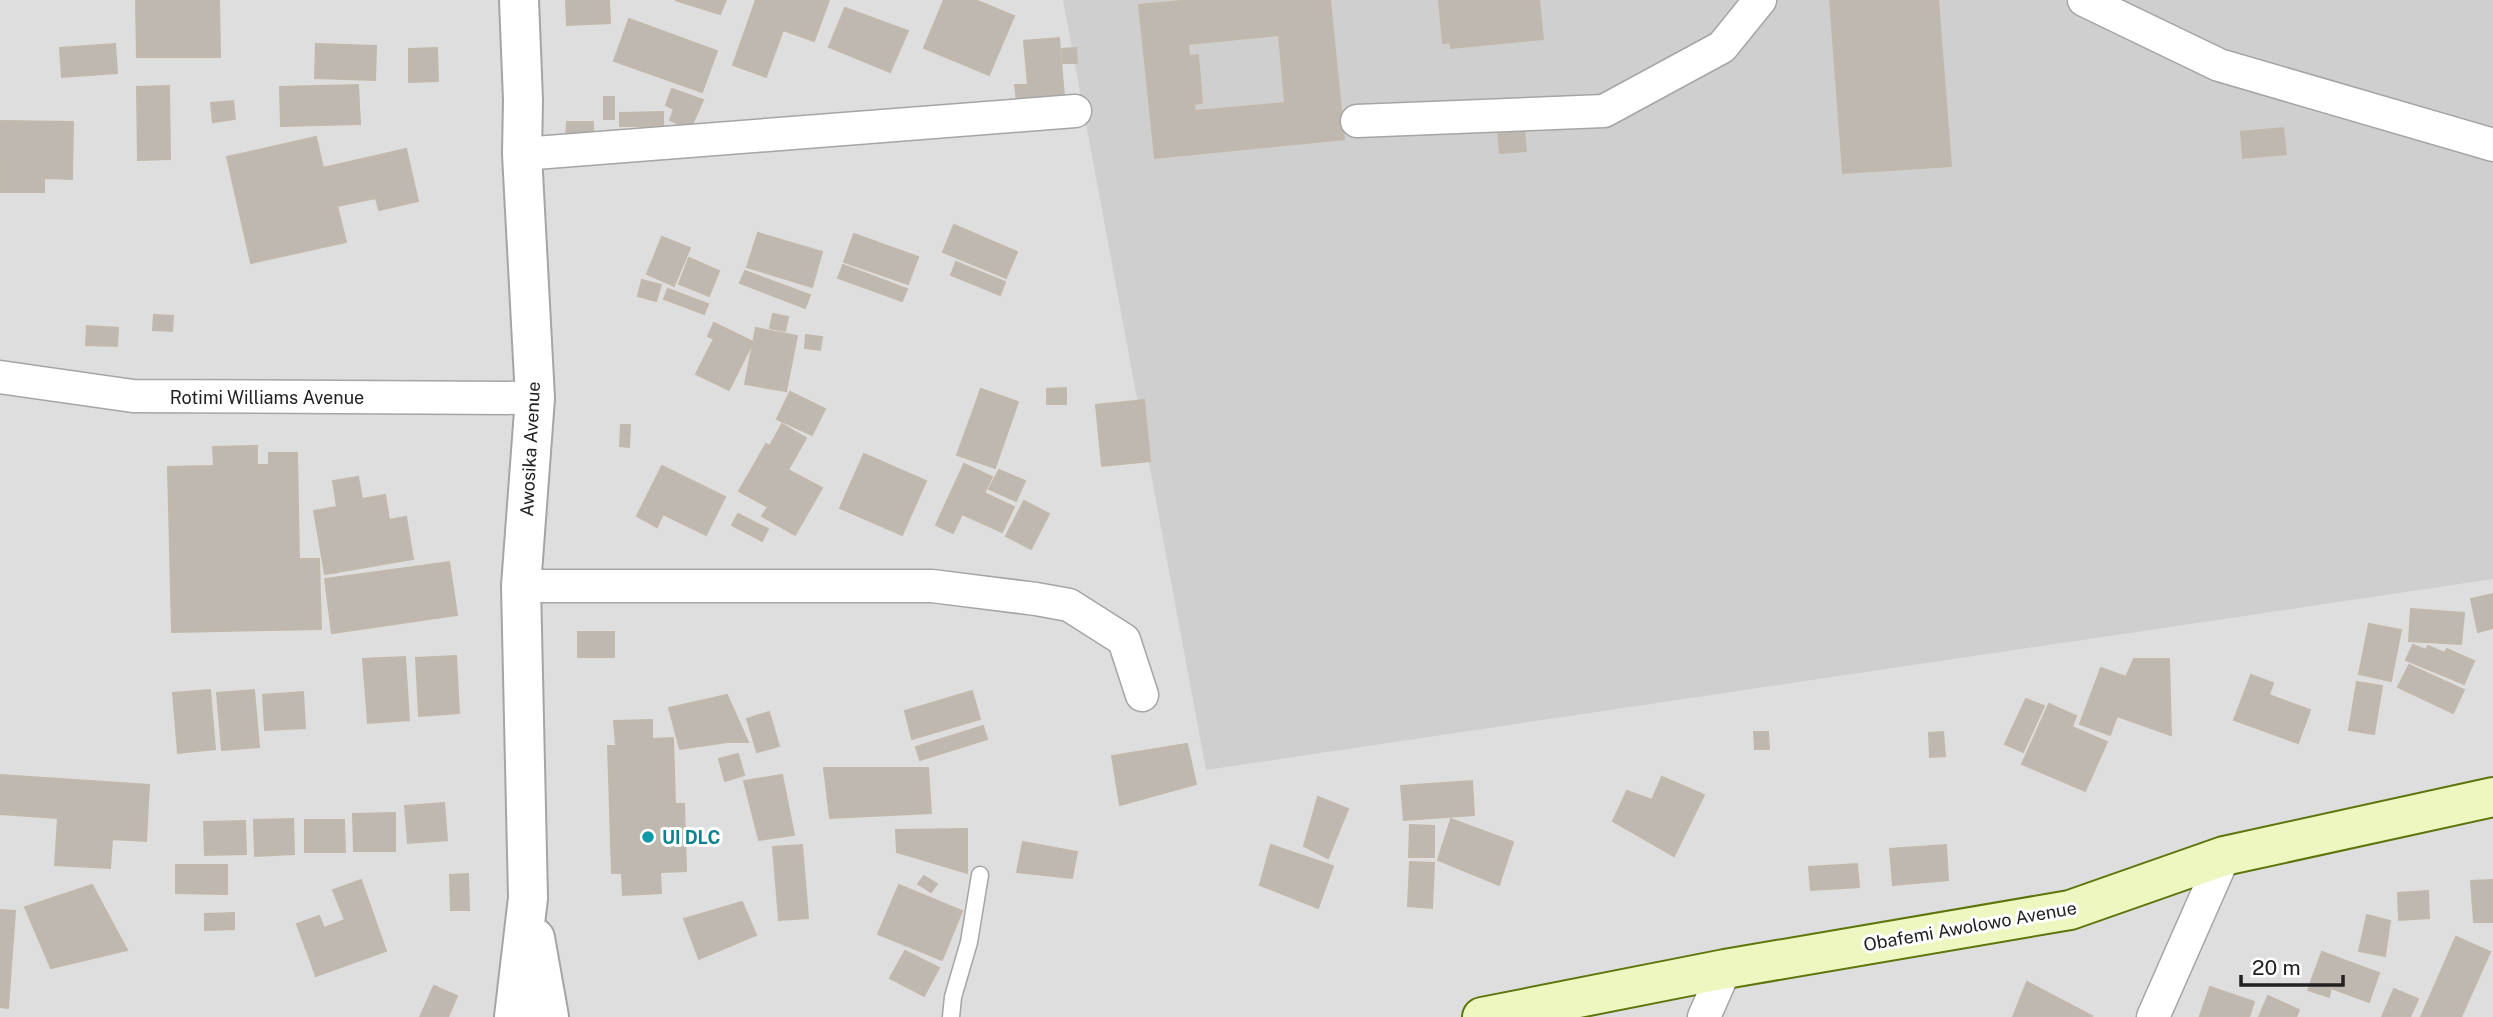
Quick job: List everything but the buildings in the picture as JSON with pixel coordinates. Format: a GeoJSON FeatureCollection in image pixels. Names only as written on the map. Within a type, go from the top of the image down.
{"type":"FeatureCollection","features":[{"type":"Feature","properties":{"kind":"main road","name":"Obafemi Awolowo Avenue"},"geometry":{"type":"LineString","coordinates":[[1482,1017],[1725,969],[2070,910],[2224,856],[2493,797]]}},
{"type":"Feature","properties":{"kind":"street","name":"Awosika Avenue"},"geometry":{"type":"LineString","coordinates":[[514,1017],[528,898],[521,586],[535,398],[522,154],[519,0]]}},
{"type":"Feature","properties":{"kind":"street"},"geometry":{"type":"LineString","coordinates":[[1357,121],[1604,111],[1722,47],[1760,0]]}},
{"type":"Feature","properties":{"kind":"street"},"geometry":{"type":"LineString","coordinates":[[2084,0],[2219,65],[2493,145]]}},
{"type":"Feature","properties":{"kind":"street"},"geometry":{"type":"LineString","coordinates":[[522,154],[1075,111]]}},
{"type":"Feature","properties":{"kind":"street","name":"Rotimi Williams Avenue"},"geometry":{"type":"LineString","coordinates":[[0,377],[133,396],[535,398]]}},
{"type":"Feature","properties":{"kind":"street"},"geometry":{"type":"LineString","coordinates":[[521,586],[932,586],[1036,599],[1069,605],[1124,640],[1142,695]]}},
{"type":"Feature","properties":{"kind":"street"},"geometry":{"type":"LineString","coordinates":[[2153,1017],[2224,856]]}},
{"type":"Feature","properties":{"kind":"street","name":"Awosika Avenue"},"geometry":{"type":"LineString","coordinates":[[528,898],[549,1017]]}},
{"type":"Feature","properties":{"kind":"street"},"geometry":{"type":"LineString","coordinates":[[1704,1017],[1725,969]]}},
{"type":"Feature","properties":{"kind":"lane"},"geometry":{"type":"LineString","coordinates":[[951,1017],[980,875]]}},
{"type":"Feature","properties":{"kind":"shaded area"},"geometry":{"type":"Polygon","coordinates":[[[0,0],[2493,0],[2493,1017],[0,1017],[0,0]]]}},
{"type":"Feature","properties":{"kind":"shaded area"},"geometry":{"type":"Polygon","coordinates":[[[1063,0],[2493,0],[2493,579],[1206,770],[1063,0]]]}},
{"type":"Feature","properties":{"kind":"place","name":"UI DLC"},"geometry":{"type":"Point","coordinates":[648,837]}}]}
